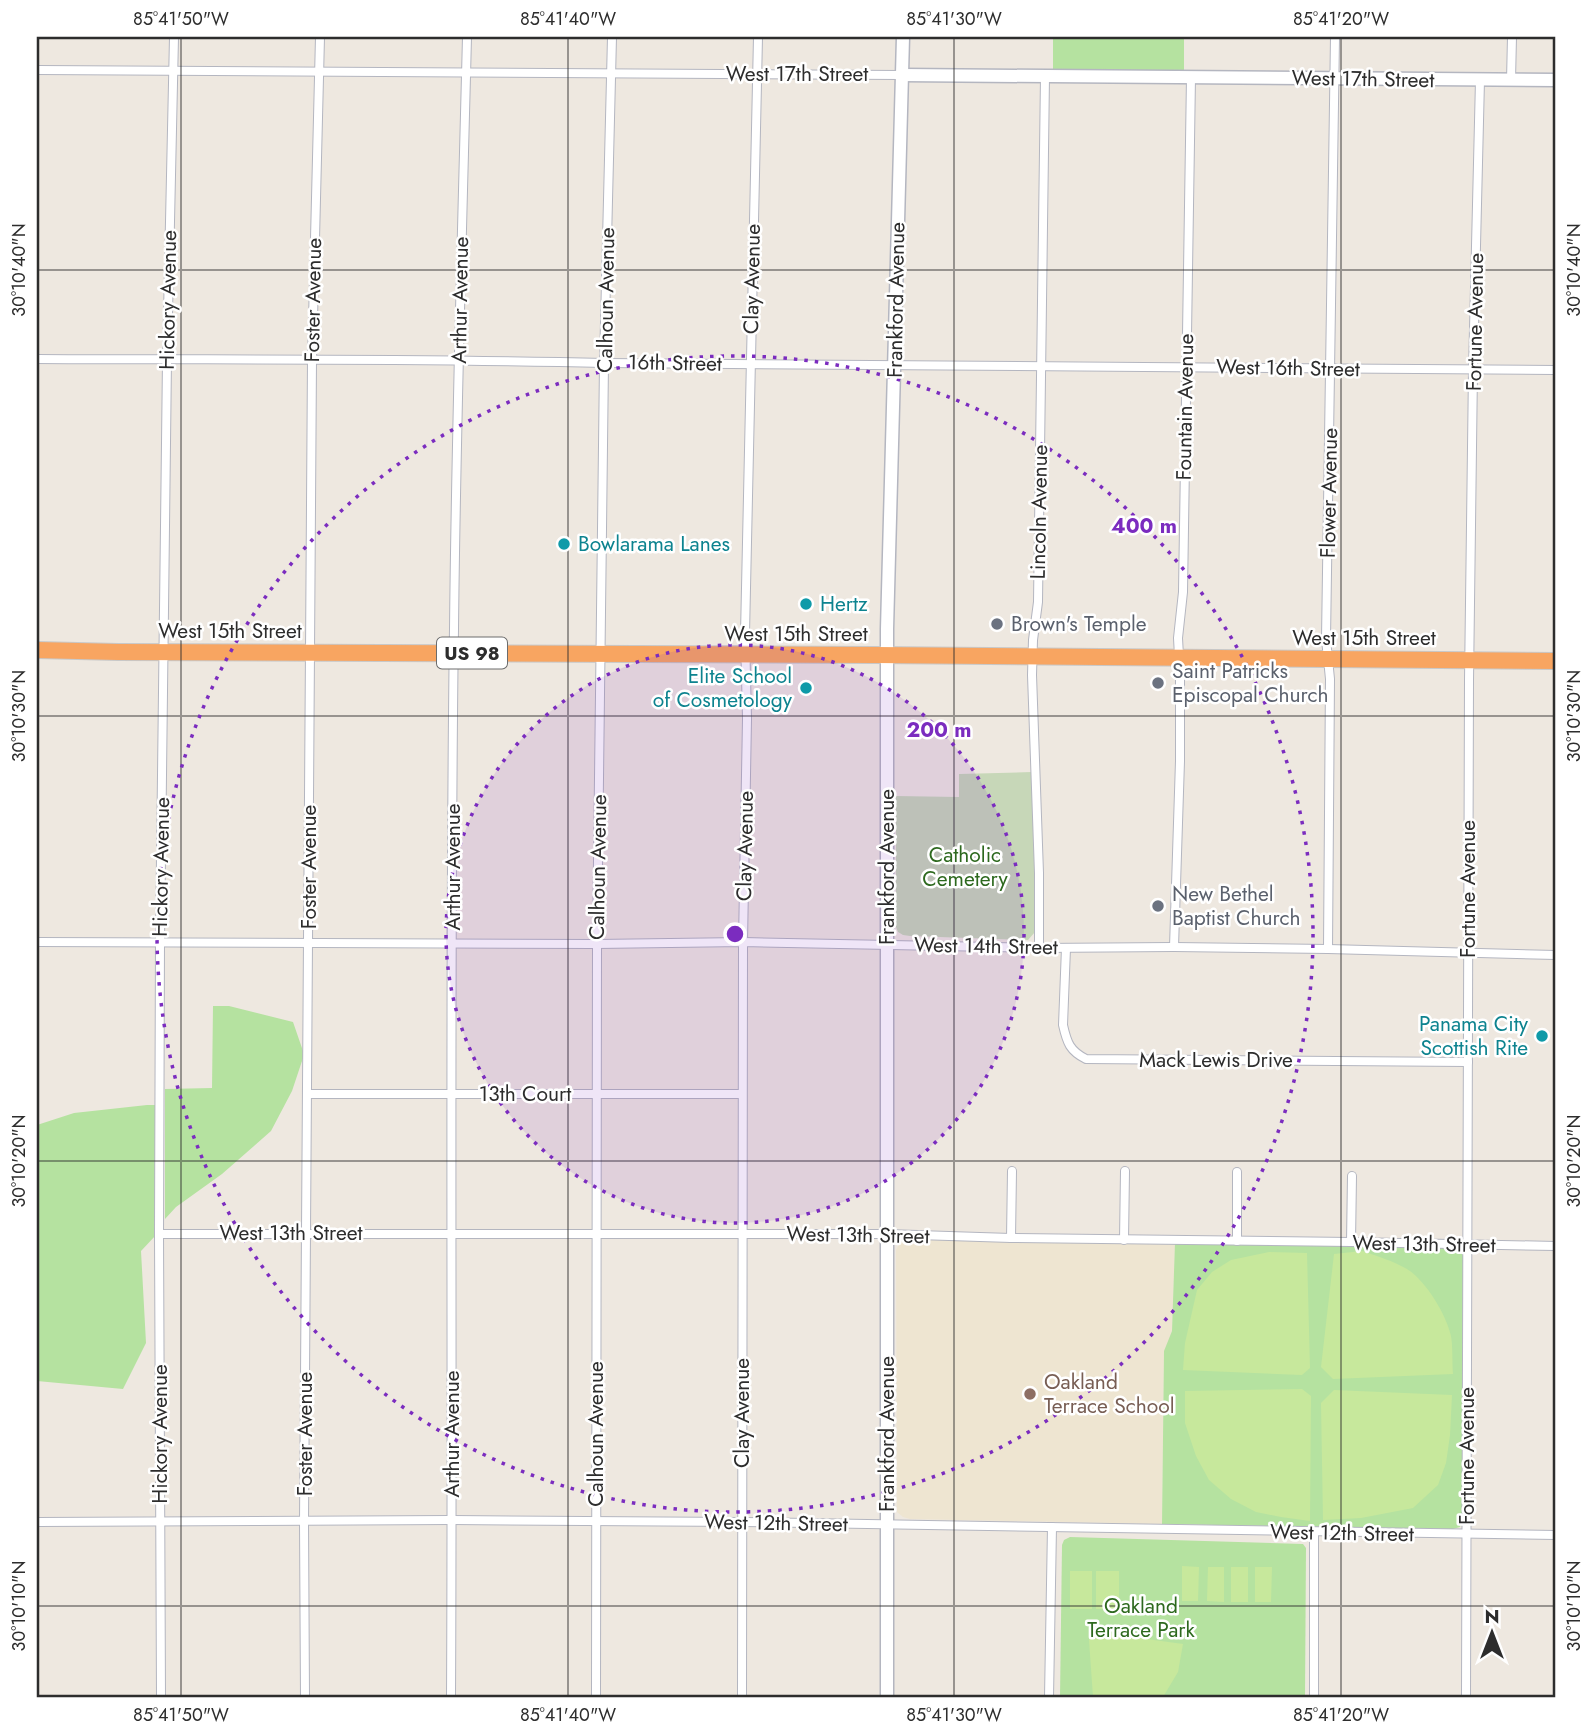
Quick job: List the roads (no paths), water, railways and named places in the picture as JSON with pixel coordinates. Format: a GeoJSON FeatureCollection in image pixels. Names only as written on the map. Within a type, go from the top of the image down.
{"type":"FeatureCollection","features":[{"type":"Feature","properties":{"kind":"highway","name":"West 15th Street"},"geometry":{"type":"LineString","coordinates":[[37,650],[1556,661]]}},
{"type":"Feature","properties":{"kind":"main road","name":"Frankford Avenue"},"geometry":{"type":"LineString","coordinates":[[887,1697],[887,655],[903,37]]}},
{"type":"Feature","properties":{"kind":"main road","name":"West 17th Street"},"geometry":{"type":"LineString","coordinates":[[902,75],[1556,80]]}},
{"type":"Feature","properties":{"kind":"street","name":"Hickory Avenue"},"geometry":{"type":"LineString","coordinates":[[161,1697],[160,942],[174,37]]}},
{"type":"Feature","properties":{"kind":"street","name":"Foster Avenue"},"geometry":{"type":"LineString","coordinates":[[305,1697],[312,360],[320,37]]}},
{"type":"Feature","properties":{"kind":"street","name":"Arthur Avenue"},"geometry":{"type":"LineString","coordinates":[[451,1697],[454,653],[458,359],[467,37]]}},
{"type":"Feature","properties":{"kind":"street","name":"Calhoun Avenue"},"geometry":{"type":"LineString","coordinates":[[596,1697],[597,944],[604,363],[612,37]]}},
{"type":"Feature","properties":{"kind":"street","name":"Clay Avenue"},"geometry":{"type":"LineString","coordinates":[[742,1697],[743,942],[747,719],[745,655],[758,37]]}},
{"type":"Feature","properties":{"kind":"street","name":"Flower Avenue"},"geometry":{"type":"LineString","coordinates":[[1328,949],[1330,683],[1326,639],[1335,37]]}},
{"type":"Feature","properties":{"kind":"street"},"geometry":{"type":"LineString","coordinates":[[1511,80],[1512,37]]}},
{"type":"Feature","properties":{"kind":"street","name":"West 17th Street"},"geometry":{"type":"LineString","coordinates":[[37,70],[902,75]]}},
{"type":"Feature","properties":{"kind":"street","name":"Lincoln Avenue"},"geometry":{"type":"LineString","coordinates":[[1039,948],[1032,656],[1038,602],[1045,76]]}},
{"type":"Feature","properties":{"kind":"street","name":"Fountain Avenue"},"geometry":{"type":"LineString","coordinates":[[1174,947],[1180,761],[1181,674],[1178,638],[1183,592],[1191,77]]}},
{"type":"Feature","properties":{"kind":"street","name":"Fortune Avenue"},"geometry":{"type":"LineString","coordinates":[[1466,1697],[1470,660],[1480,80]]}},
{"type":"Feature","properties":{"kind":"street","name":"16th Street"},"geometry":{"type":"LineString","coordinates":[[37,359],[458,359],[894,365]]}},
{"type":"Feature","properties":{"kind":"street","name":"West 16th Street"},"geometry":{"type":"LineString","coordinates":[[894,365],[1556,370]]}},
{"type":"Feature","properties":{"kind":"street","name":"West 14th Street"},"geometry":{"type":"LineString","coordinates":[[37,942],[743,942],[1039,948],[1328,949],[1556,955]]}},
{"type":"Feature","properties":{"kind":"street","name":"Mack Lewis Drive"},"geometry":{"type":"LineString","coordinates":[[1066,947],[1063,1025],[1073,1052],[1086,1059],[1468,1062]]}},
{"type":"Feature","properties":{"kind":"street","name":"13th Court"},"geometry":{"type":"LineString","coordinates":[[308,1094],[743,1094]]}},
{"type":"Feature","properties":{"kind":"street"},"geometry":{"type":"LineString","coordinates":[[1011,1238],[1012,1171]]}},
{"type":"Feature","properties":{"kind":"street"},"geometry":{"type":"LineString","coordinates":[[1125,1171],[1125,1240]]}},
{"type":"Feature","properties":{"kind":"street"},"geometry":{"type":"LineString","coordinates":[[1237,1172],[1237,1241]]}},
{"type":"Feature","properties":{"kind":"street"},"geometry":{"type":"LineString","coordinates":[[1351,1242],[1352,1176]]}},
{"type":"Feature","properties":{"kind":"street","name":"West 13th Street"},"geometry":{"type":"LineString","coordinates":[[159,1234],[887,1234],[1556,1246]]}},
{"type":"Feature","properties":{"kind":"street","name":"West 12th Street"},"geometry":{"type":"LineString","coordinates":[[37,1522],[741,1522],[1556,1535]]}},
{"type":"Feature","properties":{"kind":"street"},"geometry":{"type":"LineString","coordinates":[[1049,1697],[1052,1527]]}},
{"type":"Feature","properties":{"kind":"street"},"geometry":{"type":"LineString","coordinates":[[1314,1532],[1314,1697]]}},
{"type":"Feature","properties":{"kind":"place","name":"Bowlarama Lanes"},"geometry":{"type":"Point","coordinates":[564,544]}},
{"type":"Feature","properties":{"kind":"place","name":"Hertz"},"geometry":{"type":"Point","coordinates":[806,604]}},
{"type":"Feature","properties":{"kind":"place","name":"Brown's Temple"},"geometry":{"type":"Point","coordinates":[997,624]}},
{"type":"Feature","properties":{"kind":"place","name":"Saint Patricks Episcopal Church"},"geometry":{"type":"Point","coordinates":[1158,683]}},
{"type":"Feature","properties":{"kind":"place","name":"Elite School of Cosmetology"},"geometry":{"type":"Point","coordinates":[806,688]}},
{"type":"Feature","properties":{"kind":"place","name":"New Bethel Baptist Church"},"geometry":{"type":"Point","coordinates":[1158,906]}},
{"type":"Feature","properties":{"kind":"place","name":"Panama City Scottish Rite"},"geometry":{"type":"Point","coordinates":[1542,1036]}},
{"type":"Feature","properties":{"kind":"place","name":"Oakland Terrace School"},"geometry":{"type":"Point","coordinates":[1030,1394]}},
{"type":"Feature","properties":{"kind":"park label","name":"Catholic Cemetery"},"geometry":{"type":"Point","coordinates":[965,867]}},
{"type":"Feature","properties":{"kind":"park label","name":"Oakland Terrace Park"},"geometry":{"type":"Point","coordinates":[1141,1618]}}]}
